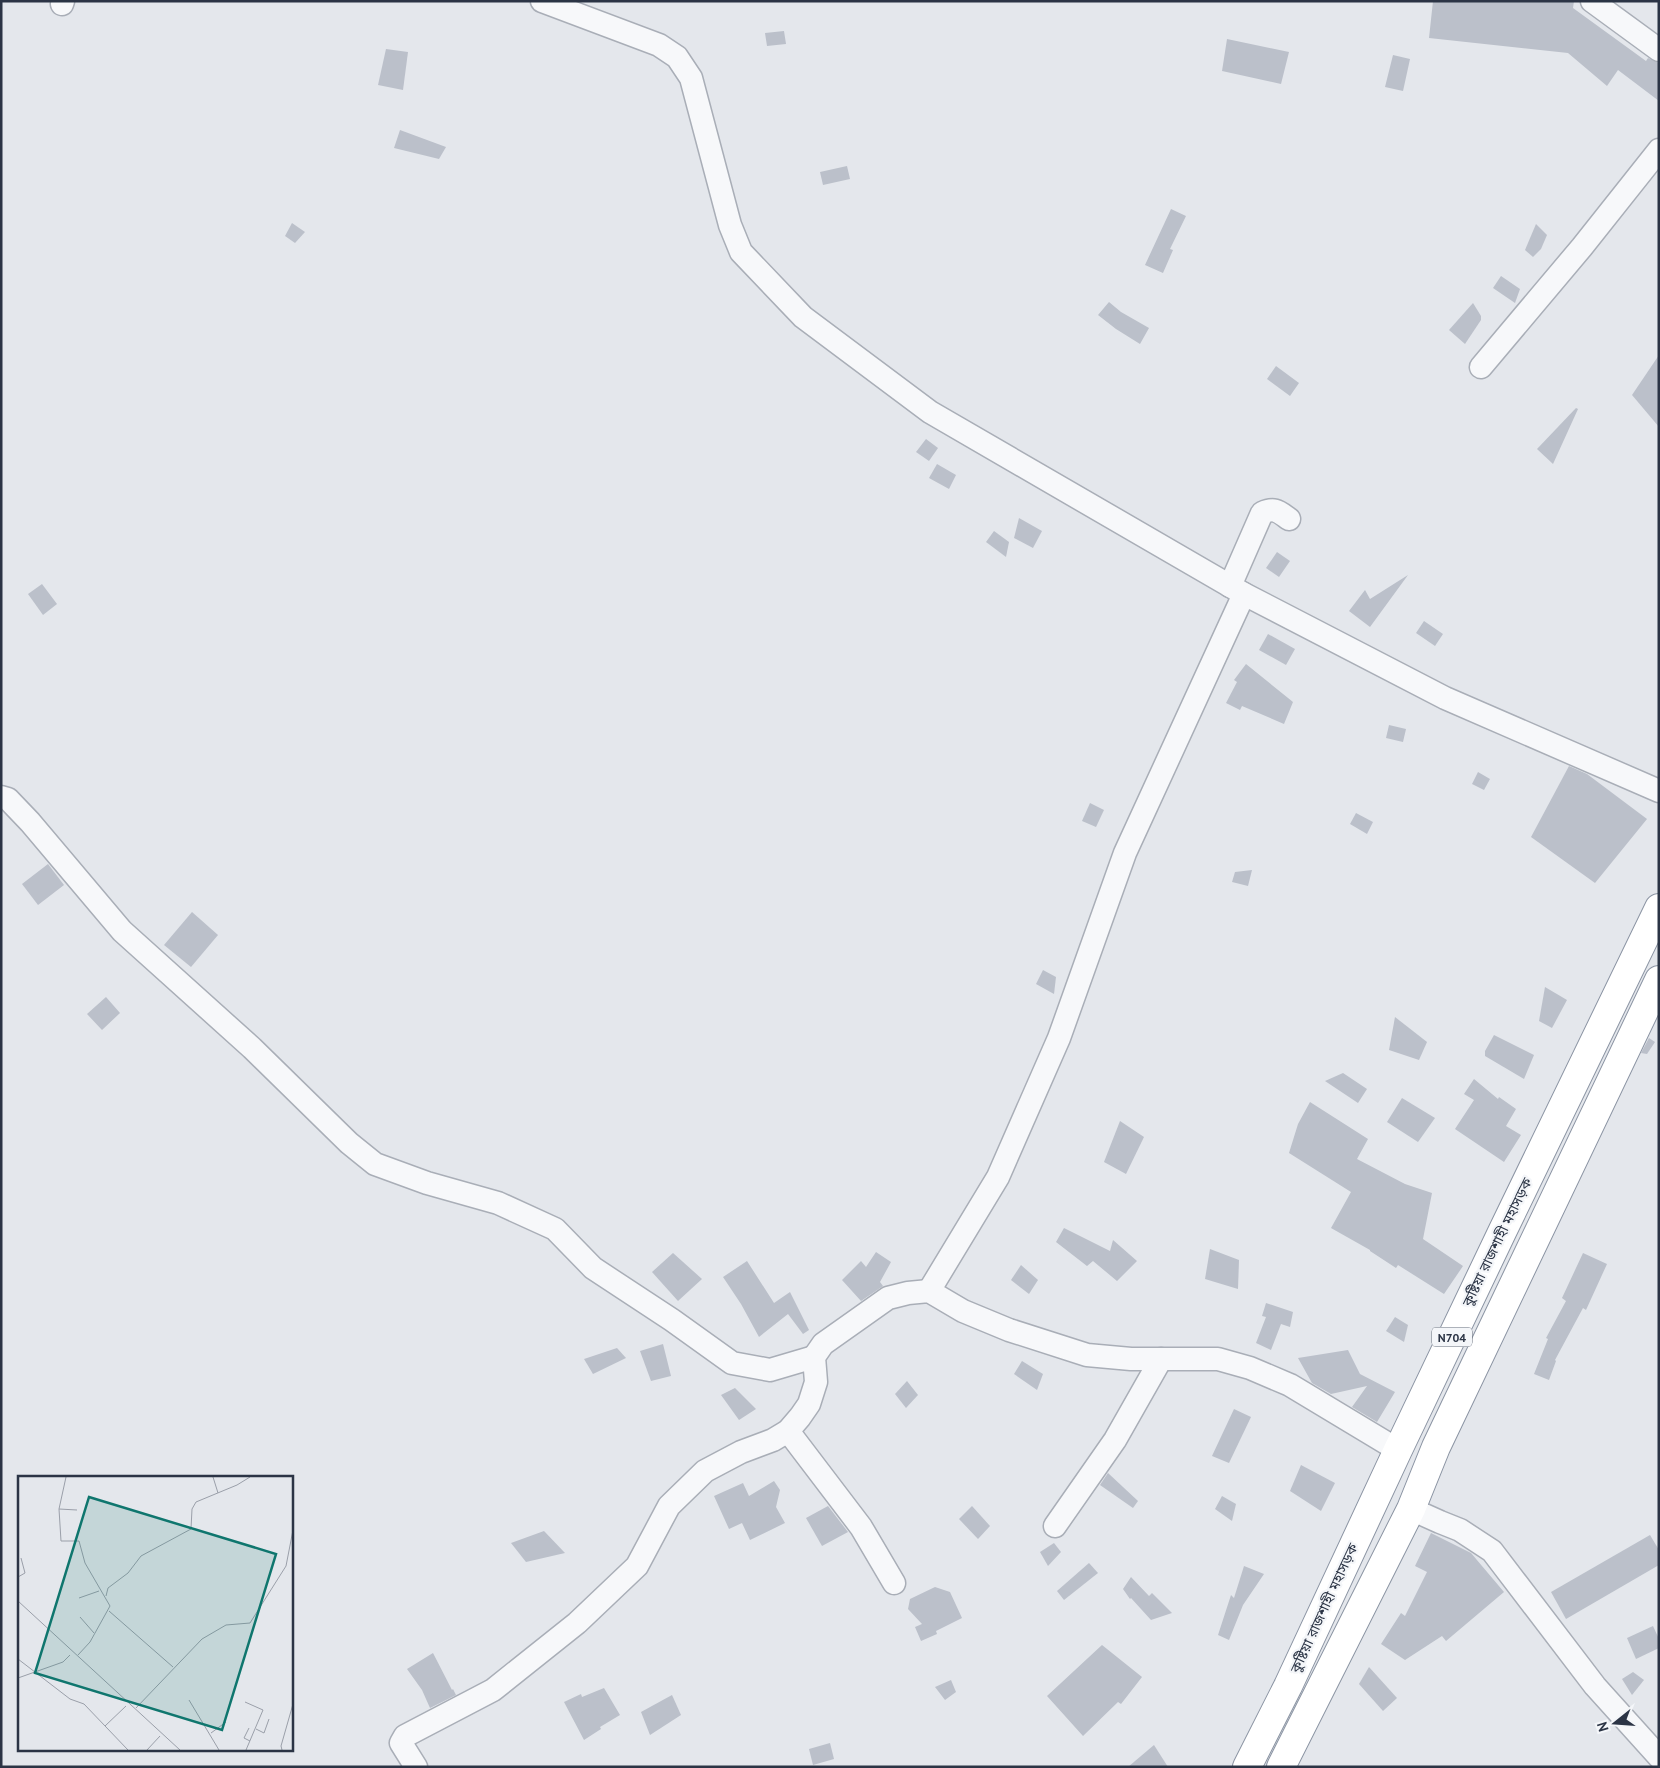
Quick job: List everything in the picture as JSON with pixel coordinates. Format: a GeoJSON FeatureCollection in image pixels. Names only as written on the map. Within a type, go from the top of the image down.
{"type":"FeatureCollection","features":[{"type":"Feature","properties":{"kind":"highway","name":"কুষ্টিয়া রাজশাহী মহাসড়ক"},"geometry":{"type":"LineString","coordinates":[[1248,1767],[1607,1013],[1656,920]]}},
{"type":"Feature","properties":{"kind":"highway","name":"N704"},"geometry":{"type":"LineString","coordinates":[[1281,1767],[1411,1509],[1436,1447],[1659,980]]}},
{"type":"Feature","properties":{"kind":"highway"},"geometry":{"type":"LineString","coordinates":[[1350,1552],[1381,1570]]}},
{"type":"Feature","properties":{"kind":"street"},"geometry":{"type":"LineString","coordinates":[[542,1],[659,45],[678,57],[691,78],[727,216],[741,252],[803,317],[930,412],[1237,590],[1445,698],[1659,791]]}},
{"type":"Feature","properties":{"kind":"street"},"geometry":{"type":"LineString","coordinates":[[1592,1],[1659,50]]}},
{"type":"Feature","properties":{"kind":"street"},"geometry":{"type":"LineString","coordinates":[[1481,367],[1582,247],[1659,150]]}},
{"type":"Feature","properties":{"kind":"street"},"geometry":{"type":"LineString","coordinates":[[929,1292],[998,1177],[1059,1038],[1125,853],[1237,590],[1262,512],[1270,509],[1289,519]]}},
{"type":"Feature","properties":{"kind":"street"},"geometry":{"type":"LineString","coordinates":[[1,797],[8,799],[30,822],[122,930],[252,1048],[348,1143],[375,1164],[428,1183],[498,1203],[554,1229],[592,1268],[672,1320],[732,1363],[770,1370],[814,1357],[823,1344],[888,1298],[908,1293],[929,1292],[963,1312],[1010,1330],[1087,1355],[1131,1359],[1218,1359],[1250,1368],[1290,1385],[1398,1450]]}},
{"type":"Feature","properties":{"kind":"street"},"geometry":{"type":"LineString","coordinates":[[416,1767],[401,1743],[405,1736],[493,1690],[577,1623],[637,1566],[669,1506],[705,1471],[741,1452],[773,1440],[788,1431],[809,1404],[816,1382],[814,1357]]}},
{"type":"Feature","properties":{"kind":"street"},"geometry":{"type":"LineString","coordinates":[[1055,1526],[1115,1440],[1161,1359]]}},
{"type":"Feature","properties":{"kind":"street"},"geometry":{"type":"LineString","coordinates":[[788,1431],[861,1527],[894,1583]]}},
{"type":"Feature","properties":{"kind":"street"},"geometry":{"type":"LineString","coordinates":[[1411,1509],[1460,1530],[1492,1551],[1595,1686],[1656,1755]]}},
{"type":"Feature","properties":{"kind":"building"},"geometry":{"type":"Polygon","coordinates":[[[1433,1],[1574,1],[1573,8],[1646,61],[1648,58],[1659,63],[1659,101],[1618,70],[1607,86],[1568,53],[1429,38],[1433,1]]]}},
{"type":"Feature","properties":{"kind":"building"},"geometry":{"type":"Polygon","coordinates":[[[784,31],[786,44],[767,46],[765,33],[784,31]]]}},
{"type":"Feature","properties":{"kind":"building"},"geometry":{"type":"Polygon","coordinates":[[[1227,39],[1289,52],[1281,84],[1222,71],[1227,39]]]}},
{"type":"Feature","properties":{"kind":"building"},"geometry":{"type":"Polygon","coordinates":[[[386,49],[408,52],[403,90],[378,85],[386,49]]]}},
{"type":"Feature","properties":{"kind":"building"},"geometry":{"type":"Polygon","coordinates":[[[1393,55],[1410,59],[1403,91],[1385,87],[1393,55]]]}},
{"type":"Feature","properties":{"kind":"building"},"geometry":{"type":"Polygon","coordinates":[[[400,130],[446,147],[439,159],[394,148],[400,130]]]}},
{"type":"Feature","properties":{"kind":"building"},"geometry":{"type":"Polygon","coordinates":[[[847,166],[850,179],[823,185],[820,172],[847,166]]]}},
{"type":"Feature","properties":{"kind":"building"},"geometry":{"type":"Polygon","coordinates":[[[1171,209],[1186,216],[1170,249],[1173,250],[1163,273],[1145,265],[1171,209]]]}},
{"type":"Feature","properties":{"kind":"building"},"geometry":{"type":"Polygon","coordinates":[[[292,223],[305,232],[295,243],[285,236],[292,223]]]}},
{"type":"Feature","properties":{"kind":"building"},"geometry":{"type":"Polygon","coordinates":[[[1536,224],[1547,235],[1541,249],[1533,257],[1525,250],[1536,224]]]}},
{"type":"Feature","properties":{"kind":"building"},"geometry":{"type":"Polygon","coordinates":[[[1501,276],[1520,289],[1515,303],[1493,288],[1501,276]]]}},
{"type":"Feature","properties":{"kind":"building"},"geometry":{"type":"Polygon","coordinates":[[[1109,302],[1121,312],[1149,328],[1140,344],[1098,315],[1109,302]]]}},
{"type":"Feature","properties":{"kind":"building"},"geometry":{"type":"Polygon","coordinates":[[[1473,303],[1481,316],[1481,320],[1465,344],[1449,330],[1473,303]]]}},
{"type":"Feature","properties":{"kind":"building"},"geometry":{"type":"Polygon","coordinates":[[[1659,355],[1659,427],[1632,395],[1659,355]]]}},
{"type":"Feature","properties":{"kind":"building"},"geometry":{"type":"Polygon","coordinates":[[[1276,366],[1299,383],[1290,396],[1267,379],[1276,366]]]}},
{"type":"Feature","properties":{"kind":"building"},"geometry":{"type":"Polygon","coordinates":[[[1576,408],[1578,409],[1553,464],[1537,449],[1576,408]]]}},
{"type":"Feature","properties":{"kind":"building"},"geometry":{"type":"Polygon","coordinates":[[[926,439],[938,448],[929,461],[916,452],[926,439]]]}},
{"type":"Feature","properties":{"kind":"building"},"geometry":{"type":"Polygon","coordinates":[[[937,464],[956,475],[949,489],[929,478],[937,464]]]}},
{"type":"Feature","properties":{"kind":"building"},"geometry":{"type":"Polygon","coordinates":[[[1019,518],[1042,531],[1033,548],[1014,538],[1019,518]]]}},
{"type":"Feature","properties":{"kind":"building"},"geometry":{"type":"Polygon","coordinates":[[[994,531],[1009,542],[1006,557],[986,542],[994,531]]]}},
{"type":"Feature","properties":{"kind":"building"},"geometry":{"type":"Polygon","coordinates":[[[1277,552],[1290,561],[1279,577],[1266,568],[1277,552]]]}},
{"type":"Feature","properties":{"kind":"building"},"geometry":{"type":"Polygon","coordinates":[[[1408,575],[1370,627],[1349,611],[1365,590],[1370,599],[1408,575]]]}},
{"type":"Feature","properties":{"kind":"building"},"geometry":{"type":"Polygon","coordinates":[[[42,584],[57,604],[43,615],[28,594],[42,584]]]}},
{"type":"Feature","properties":{"kind":"building"},"geometry":{"type":"Polygon","coordinates":[[[1424,621],[1443,634],[1435,646],[1416,633],[1424,621]]]}},
{"type":"Feature","properties":{"kind":"building"},"geometry":{"type":"Polygon","coordinates":[[[1268,634],[1295,649],[1286,665],[1259,650],[1268,634]]]}},
{"type":"Feature","properties":{"kind":"building"},"geometry":{"type":"Polygon","coordinates":[[[1246,664],[1293,702],[1284,724],[1242,706],[1240,710],[1226,703],[1237,682],[1234,680],[1246,664]]]}},
{"type":"Feature","properties":{"kind":"building"},"geometry":{"type":"Polygon","coordinates":[[[1389,725],[1406,729],[1403,742],[1386,738],[1389,725]]]}},
{"type":"Feature","properties":{"kind":"building"},"geometry":{"type":"Polygon","coordinates":[[[1569,766],[1587,774],[1647,819],[1595,883],[1531,837],[1569,766]]]}},
{"type":"Feature","properties":{"kind":"building"},"geometry":{"type":"Polygon","coordinates":[[[1478,772],[1490,779],[1484,790],[1472,784],[1478,772]]]}},
{"type":"Feature","properties":{"kind":"building"},"geometry":{"type":"Polygon","coordinates":[[[1090,803],[1104,810],[1096,827],[1082,821],[1090,803]]]}},
{"type":"Feature","properties":{"kind":"building"},"geometry":{"type":"Polygon","coordinates":[[[1356,813],[1373,822],[1367,834],[1350,824],[1356,813]]]}},
{"type":"Feature","properties":{"kind":"building"},"geometry":{"type":"Polygon","coordinates":[[[48,864],[64,885],[38,905],[22,884],[48,864]]]}},
{"type":"Feature","properties":{"kind":"building"},"geometry":{"type":"Polygon","coordinates":[[[1252,870],[1248,886],[1232,882],[1235,872],[1252,870]]]}},
{"type":"Feature","properties":{"kind":"building"},"geometry":{"type":"Polygon","coordinates":[[[192,912],[218,935],[191,967],[164,945],[192,912]]]}},
{"type":"Feature","properties":{"kind":"building"},"geometry":{"type":"Polygon","coordinates":[[[1043,970],[1056,977],[1054,994],[1036,984],[1043,970]]]}},
{"type":"Feature","properties":{"kind":"building"},"geometry":{"type":"Polygon","coordinates":[[[1545,987],[1567,1000],[1552,1028],[1539,1021],[1545,987]]]}},
{"type":"Feature","properties":{"kind":"building"},"geometry":{"type":"Polygon","coordinates":[[[106,997],[120,1013],[102,1030],[87,1014],[106,997]]]}},
{"type":"Feature","properties":{"kind":"building"},"geometry":{"type":"Polygon","coordinates":[[[1395,1017],[1427,1042],[1419,1060],[1389,1050],[1395,1017]]]}},
{"type":"Feature","properties":{"kind":"building"},"geometry":{"type":"Polygon","coordinates":[[[1494,1035],[1534,1055],[1524,1079],[1485,1056],[1485,1051],[1494,1035]]]}},
{"type":"Feature","properties":{"kind":"building"},"geometry":{"type":"Polygon","coordinates":[[[1649,1038],[1655,1042],[1647,1054],[1641,1053],[1649,1038]]]}},
{"type":"Feature","properties":{"kind":"building"},"geometry":{"type":"Polygon","coordinates":[[[1343,1073],[1367,1089],[1358,1103],[1325,1081],[1343,1073]]]}},
{"type":"Feature","properties":{"kind":"building"},"geometry":{"type":"Polygon","coordinates":[[[1474,1079],[1498,1099],[1499,1097],[1516,1109],[1506,1126],[1521,1135],[1504,1162],[1455,1129],[1474,1100],[1464,1094],[1474,1079]]]}},
{"type":"Feature","properties":{"kind":"building"},"geometry":{"type":"Polygon","coordinates":[[[1402,1098],[1435,1118],[1418,1142],[1387,1122],[1402,1098]]]}},
{"type":"Feature","properties":{"kind":"building"},"geometry":{"type":"Polygon","coordinates":[[[1310,1102],[1368,1139],[1357,1159],[1405,1184],[1432,1193],[1423,1239],[1463,1266],[1444,1294],[1398,1265],[1396,1268],[1370,1250],[1331,1228],[1351,1192],[1289,1153],[1298,1124],[1310,1102]]]}},
{"type":"Feature","properties":{"kind":"building"},"geometry":{"type":"Polygon","coordinates":[[[1120,1121],[1144,1137],[1126,1174],[1104,1162],[1120,1121]]]}},
{"type":"Feature","properties":{"kind":"building"},"geometry":{"type":"Polygon","coordinates":[[[1064,1228],[1110,1251],[1113,1240],[1137,1261],[1117,1281],[1093,1261],[1087,1266],[1056,1242],[1064,1228]]]}},
{"type":"Feature","properties":{"kind":"building"},"geometry":{"type":"Polygon","coordinates":[[[1210,1249],[1239,1260],[1238,1289],[1205,1279],[1210,1249]]]}},
{"type":"Feature","properties":{"kind":"building"},"geometry":{"type":"Polygon","coordinates":[[[876,1252],[891,1262],[880,1282],[883,1286],[861,1301],[842,1280],[861,1261],[866,1267],[876,1252]]]}},
{"type":"Feature","properties":{"kind":"building"},"geometry":{"type":"Polygon","coordinates":[[[673,1253],[702,1279],[678,1301],[652,1272],[673,1253]]]}},
{"type":"Feature","properties":{"kind":"building"},"geometry":{"type":"Polygon","coordinates":[[[1583,1253],[1607,1264],[1586,1310],[1583,1308],[1555,1360],[1549,1380],[1534,1374],[1548,1339],[1546,1338],[1566,1301],[1562,1298],[1583,1253]]]}},
{"type":"Feature","properties":{"kind":"building"},"geometry":{"type":"Polygon","coordinates":[[[747,1261],[774,1303],[790,1292],[809,1330],[803,1334],[788,1314],[759,1337],[741,1304],[723,1277],[747,1261]]]}},
{"type":"Feature","properties":{"kind":"building"},"geometry":{"type":"Polygon","coordinates":[[[1021,1265],[1038,1280],[1029,1294],[1011,1280],[1021,1265]]]}},
{"type":"Feature","properties":{"kind":"building"},"geometry":{"type":"Polygon","coordinates":[[[1266,1303],[1293,1312],[1290,1327],[1281,1324],[1271,1350],[1256,1343],[1266,1317],[1262,1316],[1266,1303]]]}},
{"type":"Feature","properties":{"kind":"building"},"geometry":{"type":"Polygon","coordinates":[[[1395,1317],[1408,1325],[1404,1342],[1386,1331],[1395,1317]]]}},
{"type":"Feature","properties":{"kind":"building"},"geometry":{"type":"Polygon","coordinates":[[[663,1344],[671,1376],[651,1381],[640,1351],[663,1344]]]}},
{"type":"Feature","properties":{"kind":"building"},"geometry":{"type":"Polygon","coordinates":[[[617,1348],[626,1358],[593,1374],[584,1359],[617,1348]]]}},
{"type":"Feature","properties":{"kind":"building"},"geometry":{"type":"Polygon","coordinates":[[[1348,1350],[1360,1374],[1395,1392],[1377,1422],[1352,1407],[1367,1386],[1331,1394],[1312,1383],[1298,1358],[1348,1350]]]}},
{"type":"Feature","properties":{"kind":"building"},"geometry":{"type":"Polygon","coordinates":[[[1022,1361],[1043,1374],[1037,1390],[1014,1374],[1022,1361]]]}},
{"type":"Feature","properties":{"kind":"building"},"geometry":{"type":"Polygon","coordinates":[[[907,1381],[918,1395],[906,1408],[895,1394],[907,1381]]]}},
{"type":"Feature","properties":{"kind":"building"},"geometry":{"type":"Polygon","coordinates":[[[735,1388],[756,1409],[739,1420],[721,1395],[735,1388]]]}},
{"type":"Feature","properties":{"kind":"building"},"geometry":{"type":"Polygon","coordinates":[[[1234,1409],[1251,1417],[1229,1463],[1212,1456],[1234,1409]]]}},
{"type":"Feature","properties":{"kind":"building"},"geometry":{"type":"Polygon","coordinates":[[[1301,1465],[1335,1483],[1321,1511],[1290,1491],[1301,1465]]]}},
{"type":"Feature","properties":{"kind":"building"},"geometry":{"type":"Polygon","coordinates":[[[1108,1473],[1138,1501],[1133,1508],[1100,1485],[1108,1473]]]}},
{"type":"Feature","properties":{"kind":"building"},"geometry":{"type":"Polygon","coordinates":[[[774,1481],[780,1490],[776,1507],[785,1523],[750,1540],[742,1523],[729,1529],[714,1496],[743,1483],[749,1496],[774,1481]]]}},
{"type":"Feature","properties":{"kind":"building"},"geometry":{"type":"Polygon","coordinates":[[[1222,1496],[1236,1504],[1232,1521],[1215,1509],[1222,1496]]]}},
{"type":"Feature","properties":{"kind":"building"},"geometry":{"type":"Polygon","coordinates":[[[828,1506],[848,1532],[822,1546],[806,1518],[828,1506]]]}},
{"type":"Feature","properties":{"kind":"building"},"geometry":{"type":"Polygon","coordinates":[[[972,1506],[990,1526],[978,1539],[959,1519],[972,1506]]]}},
{"type":"Feature","properties":{"kind":"building"},"geometry":{"type":"Polygon","coordinates":[[[544,1531],[565,1553],[526,1562],[511,1543],[544,1531]]]}},
{"type":"Feature","properties":{"kind":"building"},"geometry":{"type":"Polygon","coordinates":[[[1431,1533],[1471,1553],[1504,1592],[1446,1641],[1442,1636],[1405,1660],[1381,1644],[1401,1613],[1405,1616],[1427,1572],[1415,1566],[1431,1533]]]}},
{"type":"Feature","properties":{"kind":"building"},"geometry":{"type":"Polygon","coordinates":[[[1650,1535],[1659,1550],[1659,1565],[1566,1619],[1551,1592],[1650,1535]]]}},
{"type":"Feature","properties":{"kind":"building"},"geometry":{"type":"Polygon","coordinates":[[[1054,1543],[1061,1552],[1048,1566],[1040,1552],[1054,1543]]]}},
{"type":"Feature","properties":{"kind":"building"},"geometry":{"type":"Polygon","coordinates":[[[1089,1563],[1098,1573],[1064,1600],[1057,1591],[1089,1563]]]}},
{"type":"Feature","properties":{"kind":"building"},"geometry":{"type":"Polygon","coordinates":[[[1244,1566],[1264,1574],[1243,1605],[1229,1640],[1218,1635],[1231,1595],[1234,1598],[1244,1566]]]}},
{"type":"Feature","properties":{"kind":"building"},"geometry":{"type":"Polygon","coordinates":[[[1131,1577],[1149,1596],[1152,1593],[1172,1613],[1151,1620],[1130,1599],[1123,1589],[1131,1577]]]}},
{"type":"Feature","properties":{"kind":"building"},"geometry":{"type":"Polygon","coordinates":[[[935,1587],[950,1592],[962,1618],[936,1631],[937,1634],[921,1641],[915,1627],[922,1624],[908,1609],[910,1599],[935,1587]]]}},
{"type":"Feature","properties":{"kind":"building"},"geometry":{"type":"Polygon","coordinates":[[[1653,1626],[1659,1639],[1659,1648],[1636,1659],[1627,1638],[1653,1626]]]}},
{"type":"Feature","properties":{"kind":"building"},"geometry":{"type":"Polygon","coordinates":[[[1102,1645],[1142,1677],[1121,1704],[1118,1702],[1083,1736],[1047,1696],[1102,1645]]]}},
{"type":"Feature","properties":{"kind":"building"},"geometry":{"type":"Polygon","coordinates":[[[433,1653],[456,1695],[430,1708],[422,1690],[407,1669],[433,1653]]]}},
{"type":"Feature","properties":{"kind":"building"},"geometry":{"type":"Polygon","coordinates":[[[1369,1667],[1397,1698],[1383,1711],[1359,1684],[1369,1667]]]}},
{"type":"Feature","properties":{"kind":"building"},"geometry":{"type":"Polygon","coordinates":[[[1633,1672],[1644,1680],[1632,1695],[1622,1679],[1633,1672]]]}},
{"type":"Feature","properties":{"kind":"building"},"geometry":{"type":"Polygon","coordinates":[[[951,1680],[956,1692],[945,1700],[935,1687],[951,1680]]]}},
{"type":"Feature","properties":{"kind":"building"},"geometry":{"type":"Polygon","coordinates":[[[604,1688],[620,1715],[600,1727],[601,1729],[584,1740],[564,1702],[581,1694],[582,1697],[604,1688]]]}},
{"type":"Feature","properties":{"kind":"building"},"geometry":{"type":"Polygon","coordinates":[[[672,1695],[681,1715],[650,1735],[641,1712],[672,1695]]]}},
{"type":"Feature","properties":{"kind":"building"},"geometry":{"type":"Polygon","coordinates":[[[830,1743],[834,1759],[813,1765],[809,1749],[830,1743]]]}},
{"type":"Feature","properties":{"kind":"building"},"geometry":{"type":"Polygon","coordinates":[[[1154,1745],[1168,1767],[1128,1767],[1154,1745]]]}}]}
